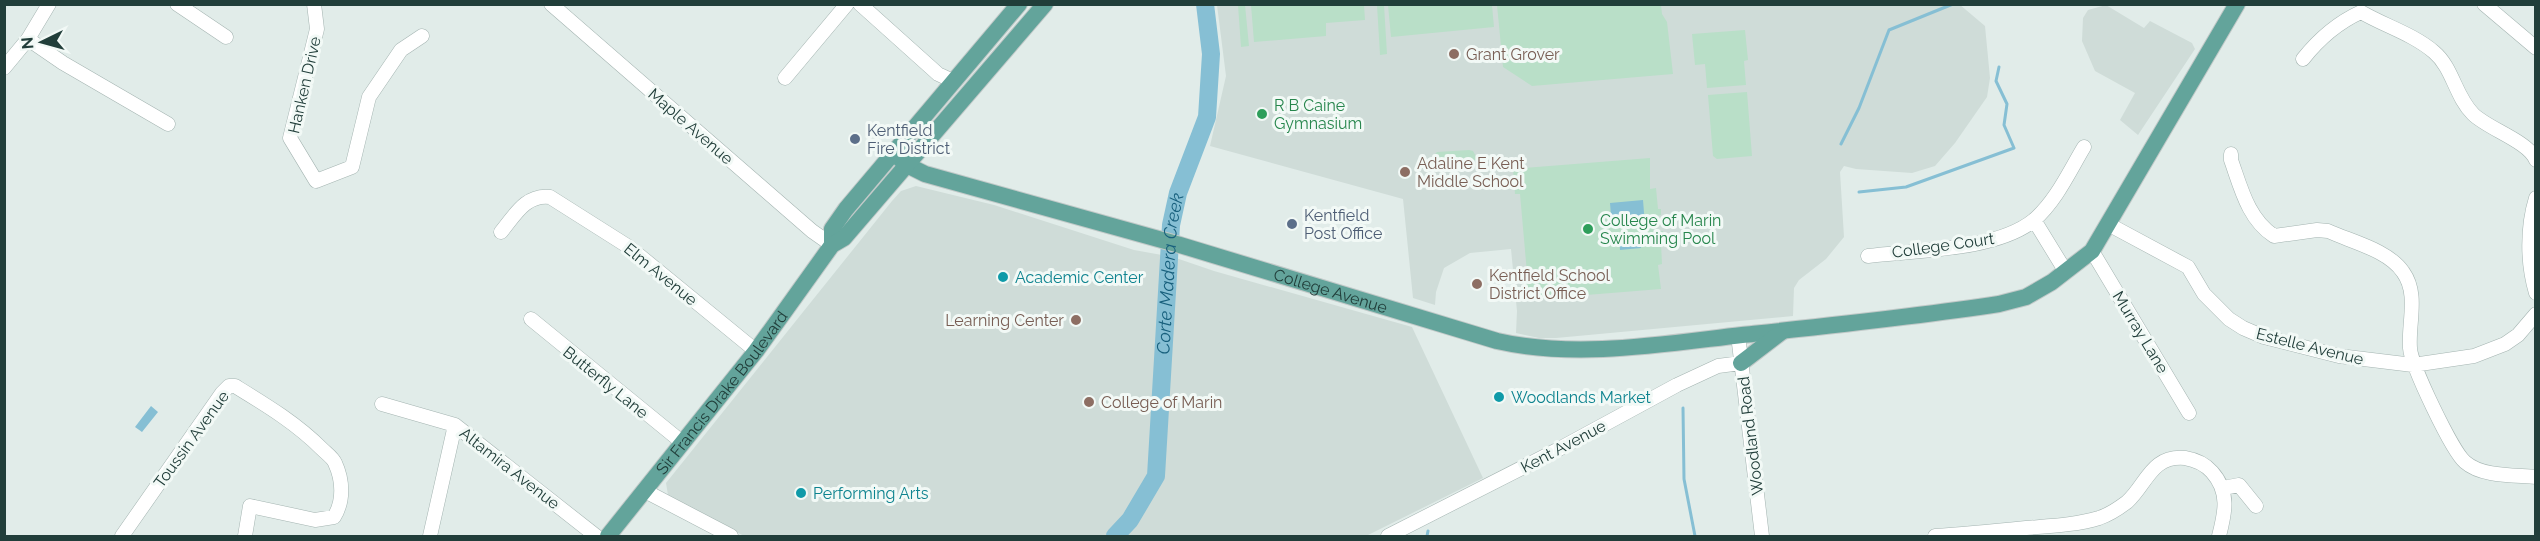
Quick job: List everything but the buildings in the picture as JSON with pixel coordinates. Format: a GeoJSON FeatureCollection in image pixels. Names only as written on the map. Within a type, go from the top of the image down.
{"type":"FeatureCollection","features":[{"type":"Feature","properties":{"kind":"main road","name":"Sir Francis Drake Boulevard"},"geometry":{"type":"LineString","coordinates":[[832,245],[832,229],[846,209],[1019,4]]}},
{"type":"Feature","properties":{"kind":"main road","name":"Sir Francis Drake Boulevard"},"geometry":{"type":"LineString","coordinates":[[608,537],[756,351],[832,245],[844,238],[1045,4]]}},
{"type":"Feature","properties":{"kind":"main road","name":"College Avenue"},"geometry":{"type":"LineString","coordinates":[[892,152],[907,165],[925,174],[1176,244],[1510,344],[1584,348],[1702,340],[1999,304],[2026,297],[2066,272],[2092,250],[2237,4]]}},
{"type":"Feature","properties":{"kind":"main road"},"geometry":{"type":"LineString","coordinates":[[1741,363],[1783,331]]}},
{"type":"Feature","properties":{"kind":"street"},"geometry":{"type":"LineString","coordinates":[[4,68],[28,39],[49,4]]}},
{"type":"Feature","properties":{"kind":"street"},"geometry":{"type":"LineString","coordinates":[[177,4],[226,37]]}},
{"type":"Feature","properties":{"kind":"street","name":"Hanken Drive"},"geometry":{"type":"LineString","coordinates":[[314,4],[317,29],[290,138],[316,182],[352,167],[369,97],[401,50],[422,36]]}},
{"type":"Feature","properties":{"kind":"street","name":"Maple Avenue"},"geometry":{"type":"LineString","coordinates":[[551,4],[812,231],[832,245]]}},
{"type":"Feature","properties":{"kind":"street"},"geometry":{"type":"LineString","coordinates":[[785,78],[847,4]]}},
{"type":"Feature","properties":{"kind":"street"},"geometry":{"type":"LineString","coordinates":[[860,4],[938,74],[953,81]]}},
{"type":"Feature","properties":{"kind":"street"},"geometry":{"type":"LineString","coordinates":[[2484,4],[2535,48]]}},
{"type":"Feature","properties":{"kind":"street"},"geometry":{"type":"LineString","coordinates":[[2303,58],[2320,39],[2352,16],[2359,8],[2416,39],[2434,52],[2443,61],[2458,95],[2473,114],[2533,154],[2535,160]]}},
{"type":"Feature","properties":{"kind":"street"},"geometry":{"type":"LineString","coordinates":[[28,39],[63,63],[168,124]]}},
{"type":"Feature","properties":{"kind":"street","name":"College Court"},"geometry":{"type":"LineString","coordinates":[[1868,256],[1984,242],[2004,236],[2034,220],[2059,191],[2084,147]]}},
{"type":"Feature","properties":{"kind":"street"},"geometry":{"type":"LineString","coordinates":[[2231,154],[2233,166],[2251,214],[2264,229],[2274,236],[2317,230],[2328,231],[2396,263],[2405,274],[2411,289],[2410,348],[2413,365],[2452,446],[2465,463],[2485,472],[2535,477]]}},
{"type":"Feature","properties":{"kind":"street","name":"Elm Avenue"},"geometry":{"type":"LineString","coordinates":[[501,232],[531,198],[550,197],[629,247],[756,351]]}},
{"type":"Feature","properties":{"kind":"street"},"geometry":{"type":"LineString","coordinates":[[2535,198],[2530,236],[2530,264],[2535,293]]}},
{"type":"Feature","properties":{"kind":"street"},"geometry":{"type":"LineString","coordinates":[[2034,220],[2066,272]]}},
{"type":"Feature","properties":{"kind":"street","name":"Estelle Avenue"},"geometry":{"type":"LineString","coordinates":[[2108,224],[2188,267],[2204,294],[2229,319],[2243,328],[2264,337],[2339,356],[2413,365],[2466,357],[2491,351],[2518,334],[2535,314]]}},
{"type":"Feature","properties":{"kind":"street","name":"Murray Lane"},"geometry":{"type":"LineString","coordinates":[[2092,250],[2189,413]]}},
{"type":"Feature","properties":{"kind":"street","name":"Butterfly Lane"},"geometry":{"type":"LineString","coordinates":[[531,319],[683,443]]}},
{"type":"Feature","properties":{"kind":"street","name":"Woodland Road"},"geometry":{"type":"LineString","coordinates":[[1738,335],[1762,537]]}},
{"type":"Feature","properties":{"kind":"street","name":"Kent Avenue"},"geometry":{"type":"LineString","coordinates":[[1388,537],[1677,385],[1718,366],[1741,363]]}},
{"type":"Feature","properties":{"kind":"street","name":"Toussin Avenue"},"geometry":{"type":"LineString","coordinates":[[122,537],[222,393],[229,386],[235,386],[286,418],[335,462],[342,492],[341,506],[334,517],[315,520],[250,506],[245,537]]}},
{"type":"Feature","properties":{"kind":"street","name":"Altamira Avenue"},"geometry":{"type":"LineString","coordinates":[[381,404],[455,425],[596,537]]}},
{"type":"Feature","properties":{"kind":"street"},"geometry":{"type":"LineString","coordinates":[[430,537],[455,425]]}},
{"type":"Feature","properties":{"kind":"street"},"geometry":{"type":"LineString","coordinates":[[1935,537],[2050,526],[2102,517],[2127,502],[2156,465],[2169,458],[2195,460],[2206,466],[2220,481],[2223,488],[2225,515],[2219,537]]}},
{"type":"Feature","properties":{"kind":"street"},"geometry":{"type":"LineString","coordinates":[[2223,488],[2240,484],[2256,506]]}},
{"type":"Feature","properties":{"kind":"street"},"geometry":{"type":"LineString","coordinates":[[645,490],[727,535]]}},
{"type":"Feature","properties":{"kind":"shaded area"},"geometry":{"type":"Polygon","coordinates":[[[1959,4],[1985,26],[1990,78],[1987,97],[1955,143],[1935,166],[1912,173],[1844,166],[1840,172],[1844,237],[1826,259],[1799,280],[1794,288],[1793,316],[1556,338],[1539,338],[1516,333],[1517,311],[1511,249],[1470,253],[1444,268],[1436,292],[1435,305],[1413,298],[1403,199],[1210,146],[1226,76],[1217,5],[1959,4]]]}},
{"type":"Feature","properties":{"kind":"shaded area"},"geometry":{"type":"Polygon","coordinates":[[[2106,5],[2144,28],[2150,21],[2192,43],[2195,49],[2138,135],[2120,120],[2135,93],[2095,71],[2082,41],[2083,18],[2088,10],[2106,5]]]}},
{"type":"Feature","properties":{"kind":"shaded area","name":"College of Marin"},"geometry":{"type":"Polygon","coordinates":[[[916,186],[994,205],[1134,250],[1173,257],[1214,271],[1412,327],[1483,478],[1366,536],[744,536],[668,495],[666,483],[892,201],[901,191],[916,186]]]}},
{"type":"Feature","properties":{"kind":"green space"},"geometry":{"type":"Polygon","coordinates":[[[1238,5],[1245,5],[1249,46],[1241,47],[1238,5]]]}},
{"type":"Feature","properties":{"kind":"green space"},"geometry":{"type":"Polygon","coordinates":[[[1251,5],[1364,5],[1365,20],[1326,23],[1326,36],[1254,42],[1251,5]]]}},
{"type":"Feature","properties":{"kind":"green space"},"geometry":{"type":"Polygon","coordinates":[[[1377,5],[1384,5],[1387,54],[1380,55],[1377,5]]]}},
{"type":"Feature","properties":{"kind":"green space"},"geometry":{"type":"Polygon","coordinates":[[[1388,5],[1492,5],[1494,27],[1391,37],[1388,5]]]}},
{"type":"Feature","properties":{"kind":"green space"},"geometry":{"type":"Polygon","coordinates":[[[1497,5],[1661,5],[1662,14],[1667,22],[1673,74],[1532,86],[1503,67],[1497,5]]]}},
{"type":"Feature","properties":{"kind":"green space"},"geometry":{"type":"Polygon","coordinates":[[[1745,30],[1748,60],[1744,61],[1746,85],[1707,88],[1705,64],[1695,65],[1692,34],[1745,30]]]}},
{"type":"Feature","properties":{"kind":"green space"},"geometry":{"type":"Polygon","coordinates":[[[1747,92],[1752,156],[1717,159],[1713,156],[1708,95],[1747,92]]]}},
{"type":"Feature","properties":{"kind":"green space"},"geometry":{"type":"Polygon","coordinates":[[[1473,151],[1478,160],[1434,164],[1434,155],[1437,152],[1473,151]]]}},
{"type":"Feature","properties":{"kind":"green space","name":"College of Marin Swimming Pool"},"geometry":{"type":"Polygon","coordinates":[[[1650,158],[1650,189],[1656,188],[1658,209],[1661,209],[1661,215],[1657,216],[1658,226],[1653,227],[1654,232],[1663,231],[1662,264],[1658,265],[1661,289],[1524,300],[1522,274],[1527,273],[1520,194],[1515,194],[1513,169],[1650,158]]]}},
{"type":"Feature","properties":{"kind":"water"},"geometry":{"type":"Polygon","coordinates":[[[1643,200],[1645,225],[1612,228],[1610,203],[1643,200]]]}},
{"type":"Feature","properties":{"kind":"water"},"geometry":{"type":"Polygon","coordinates":[[[1641,235],[1641,248],[1620,250],[1619,236],[1641,235]]]}},
{"type":"Feature","properties":{"kind":"water"},"geometry":{"type":"Polygon","coordinates":[[[151,406],[158,412],[142,432],[135,427],[151,406]]]}},
{"type":"Feature","properties":{"kind":"waterway","name":"Corte Madera Creek"},"geometry":{"type":"LineString","coordinates":[[1115,536],[1130,520],[1156,476],[1171,225],[1178,193],[1207,117],[1211,54],[1205,4]]}},
{"type":"Feature","properties":{"kind":"waterway"},"geometry":{"type":"LineString","coordinates":[[1841,144],[1859,108],[1889,30],[1953,4]]}},
{"type":"Feature","properties":{"kind":"waterway"},"geometry":{"type":"LineString","coordinates":[[1859,192],[1906,187],[2014,148],[2004,125],[2007,104],[1996,81],[1999,67]]}},
{"type":"Feature","properties":{"kind":"waterway"},"geometry":{"type":"LineString","coordinates":[[1683,408],[1684,479],[1695,536]]}},
{"type":"Feature","properties":{"kind":"waterway"},"geometry":{"type":"LineString","coordinates":[[1427,536],[1428,531]]}},
{"type":"Feature","properties":{"kind":"place","name":"Grant Grover"},"geometry":{"type":"Point","coordinates":[1454,54]}},
{"type":"Feature","properties":{"kind":"place","name":"R B Caine Gymnasium"},"geometry":{"type":"Point","coordinates":[1262,114]}},
{"type":"Feature","properties":{"kind":"place","name":"Kentfield Fire District"},"geometry":{"type":"Point","coordinates":[855,139]}},
{"type":"Feature","properties":{"kind":"place","name":"Adaline E Kent Middle School"},"geometry":{"type":"Point","coordinates":[1405,172]}},
{"type":"Feature","properties":{"kind":"place","name":"Kentfield Post Office"},"geometry":{"type":"Point","coordinates":[1292,224]}},
{"type":"Feature","properties":{"kind":"place","name":"College of Marin Swimming Pool"},"geometry":{"type":"Point","coordinates":[1588,229]}},
{"type":"Feature","properties":{"kind":"place","name":"Academic Center"},"geometry":{"type":"Point","coordinates":[1003,277]}},
{"type":"Feature","properties":{"kind":"place","name":"Kentfield School District Office"},"geometry":{"type":"Point","coordinates":[1477,284]}},
{"type":"Feature","properties":{"kind":"place","name":"Learning Center"},"geometry":{"type":"Point","coordinates":[1076,320]}},
{"type":"Feature","properties":{"kind":"place","name":"Woodlands Market"},"geometry":{"type":"Point","coordinates":[1499,397]}},
{"type":"Feature","properties":{"kind":"place","name":"College of Marin"},"geometry":{"type":"Point","coordinates":[1089,402]}},
{"type":"Feature","properties":{"kind":"place","name":"Performing Arts"},"geometry":{"type":"Point","coordinates":[801,493]}}]}
